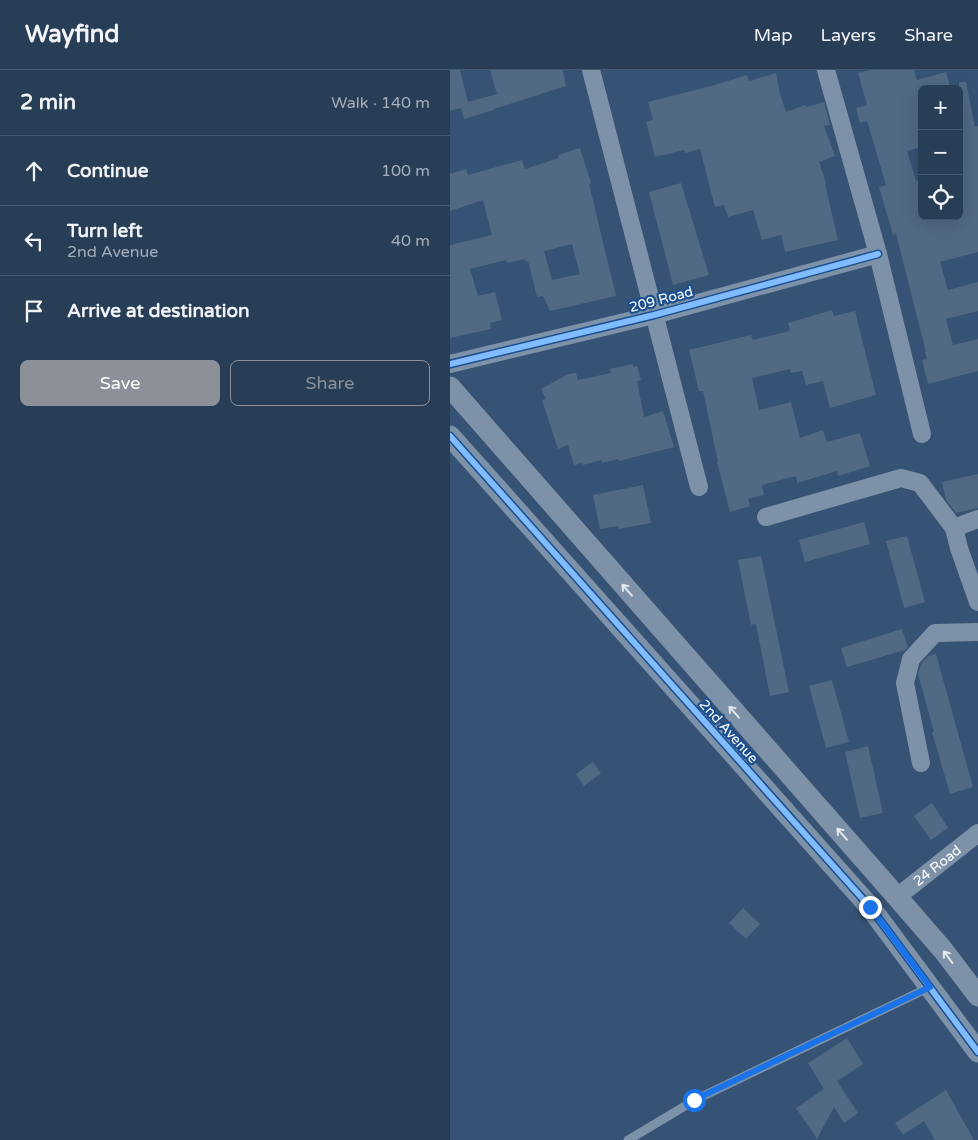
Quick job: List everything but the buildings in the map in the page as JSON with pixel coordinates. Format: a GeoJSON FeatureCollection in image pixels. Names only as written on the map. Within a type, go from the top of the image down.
{"type":"FeatureCollection","features":[{"type":"Feature","properties":{"kind":"street"},"geometry":{"type":"LineString","coordinates":[[591,70],[699,487]]}},
{"type":"Feature","properties":{"kind":"street"},"geometry":{"type":"LineString","coordinates":[[826,70],[878,254],[922,434]]}},
{"type":"Feature","properties":{"kind":"street","name":"209 Road"},"geometry":{"type":"LineString","coordinates":[[450,364],[654,315],[878,254]]}},
{"type":"Feature","properties":{"kind":"street","name":"2nd Avenue"},"geometry":{"type":"LineString","coordinates":[[450,387],[943,950],[978,996]]}},
{"type":"Feature","properties":{"kind":"street","name":"2nd Avenue"},"geometry":{"type":"LineString","coordinates":[[450,436],[870,907],[978,1052]]}},
{"type":"Feature","properties":{"kind":"street"},"geometry":{"type":"LineString","coordinates":[[766,517],[901,478],[920,483],[954,528],[958,548],[978,602]]}},
{"type":"Feature","properties":{"kind":"street"},"geometry":{"type":"LineString","coordinates":[[954,528],[978,519]]}},
{"type":"Feature","properties":{"kind":"street"},"geometry":{"type":"LineString","coordinates":[[921,763],[905,683],[911,659],[935,634],[978,632]]}},
{"type":"Feature","properties":{"kind":"street","name":"24 Road"},"geometry":{"type":"LineString","coordinates":[[897,897],[978,833]]}},
{"type":"Feature","properties":{"kind":"lane"},"geometry":{"type":"LineString","coordinates":[[628,1140],[694,1100],[930,987]]}},
{"type":"Feature","properties":{"kind":"cycle path"},"geometry":{"type":"LineString","coordinates":[[450,364],[654,315],[878,254]]}},
{"type":"Feature","properties":{"kind":"cycle path"},"geometry":{"type":"LineString","coordinates":[[450,436],[870,907],[978,1052]]}},
{"type":"Feature","properties":{"kind":"route"},"geometry":{"type":"LineString","coordinates":[[694,1100],[930,987],[870,907]]}}]}
